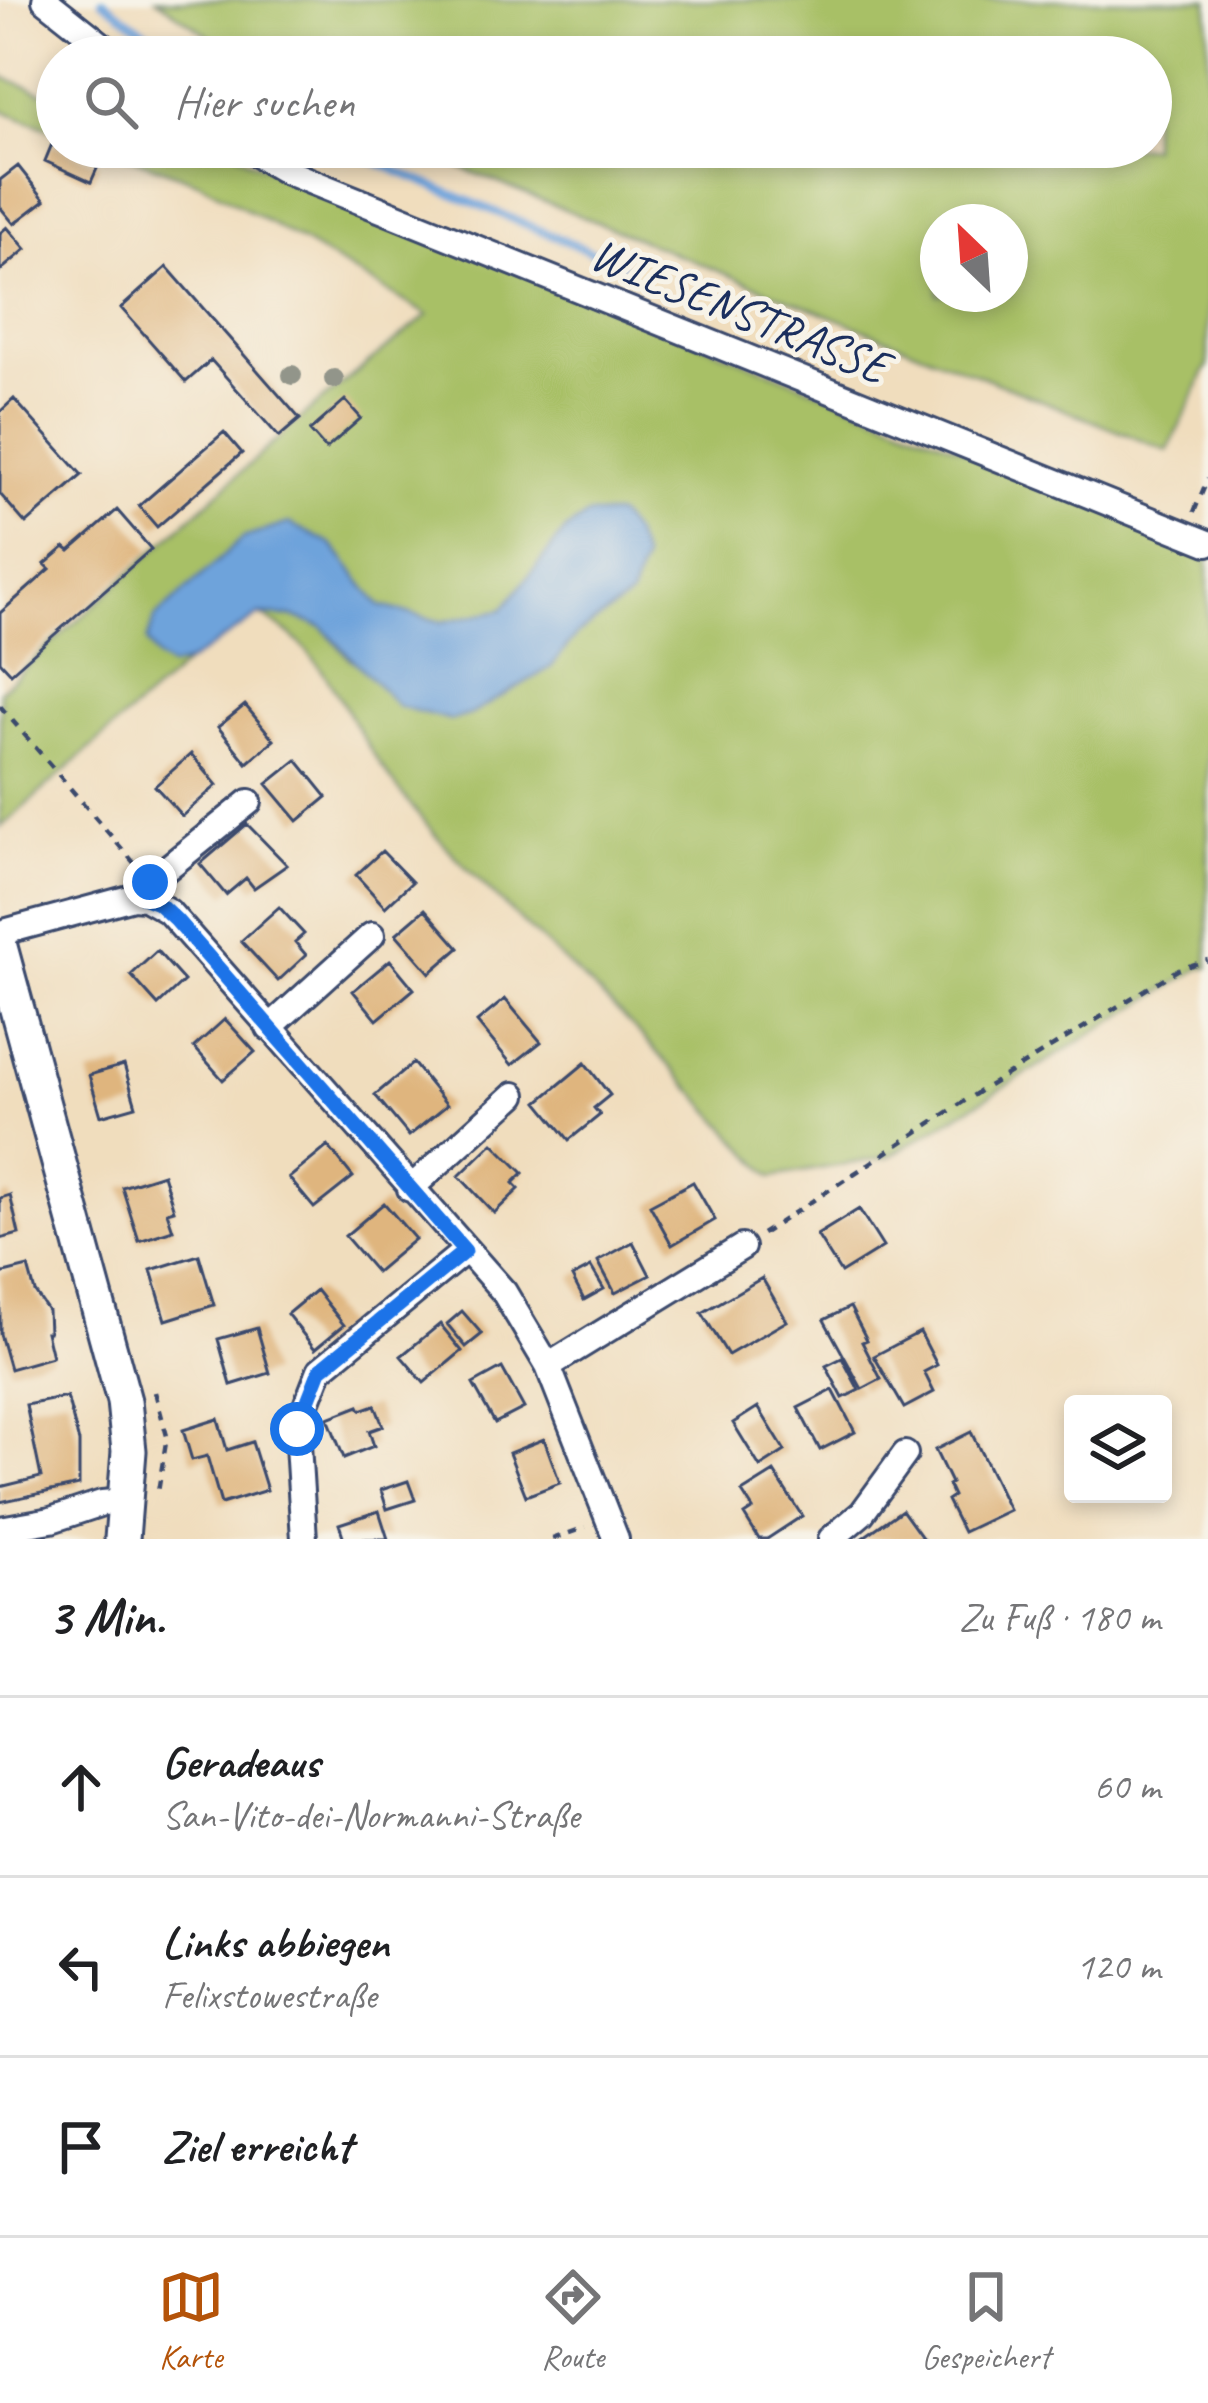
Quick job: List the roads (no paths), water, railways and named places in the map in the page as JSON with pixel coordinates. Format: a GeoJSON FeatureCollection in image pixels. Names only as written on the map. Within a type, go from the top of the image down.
{"type":"FeatureCollection","features":[{"type":"Feature","properties":{"kind":"main road"},"geometry":{"type":"LineString","coordinates":[[0,947],[118,1376],[128,1435],[122,1539]]}},
{"type":"Feature","properties":{"kind":"street"},"geometry":{"type":"LineString","coordinates":[[45,0],[90,36]]}},
{"type":"Feature","properties":{"kind":"street","name":"WIESENSTRASSE"},"geometry":{"type":"LineString","coordinates":[[278,168],[1197,539]]}},
{"type":"Feature","properties":{"kind":"street"},"geometry":{"type":"LineString","coordinates":[[0,933],[148,890],[249,802]]}},
{"type":"Feature","properties":{"kind":"street"},"geometry":{"type":"LineString","coordinates":[[148,890],[504,1292],[548,1366],[612,1529]]}},
{"type":"Feature","properties":{"kind":"street"},"geometry":{"type":"LineString","coordinates":[[269,1028],[372,934]]}},
{"type":"Feature","properties":{"kind":"street"},"geometry":{"type":"LineString","coordinates":[[410,1189],[514,1095]]}},
{"type":"Feature","properties":{"kind":"street"},"geometry":{"type":"LineString","coordinates":[[548,1366],[742,1246]]}},
{"type":"Feature","properties":{"kind":"street"},"geometry":{"type":"LineString","coordinates":[[304,1539],[297,1429],[320,1370],[465,1251]]}},
{"type":"Feature","properties":{"kind":"street"},"geometry":{"type":"LineString","coordinates":[[831,1539],[862,1513],[905,1454]]}},
{"type":"Feature","properties":{"kind":"street"},"geometry":{"type":"LineString","coordinates":[[0,1529],[51,1520],[102,1503],[126,1502]]}},
{"type":"Feature","properties":{"kind":"water"},"geometry":{"type":"Polygon","coordinates":[[[589,515],[617,515],[633,534],[643,560],[630,597],[576,635],[551,667],[471,714],[451,720],[398,706],[322,627],[291,616],[259,615],[187,663],[170,667],[157,658],[147,641],[155,618],[243,538],[289,523],[332,545],[380,606],[442,622],[502,610],[567,529],[589,515]]]}},
{"type":"Feature","properties":{"kind":"waterway"},"geometry":{"type":"LineString","coordinates":[[102,0],[151,36]]}},
{"type":"Feature","properties":{"kind":"waterway"},"geometry":{"type":"LineString","coordinates":[[390,168],[621,264]]}}]}
